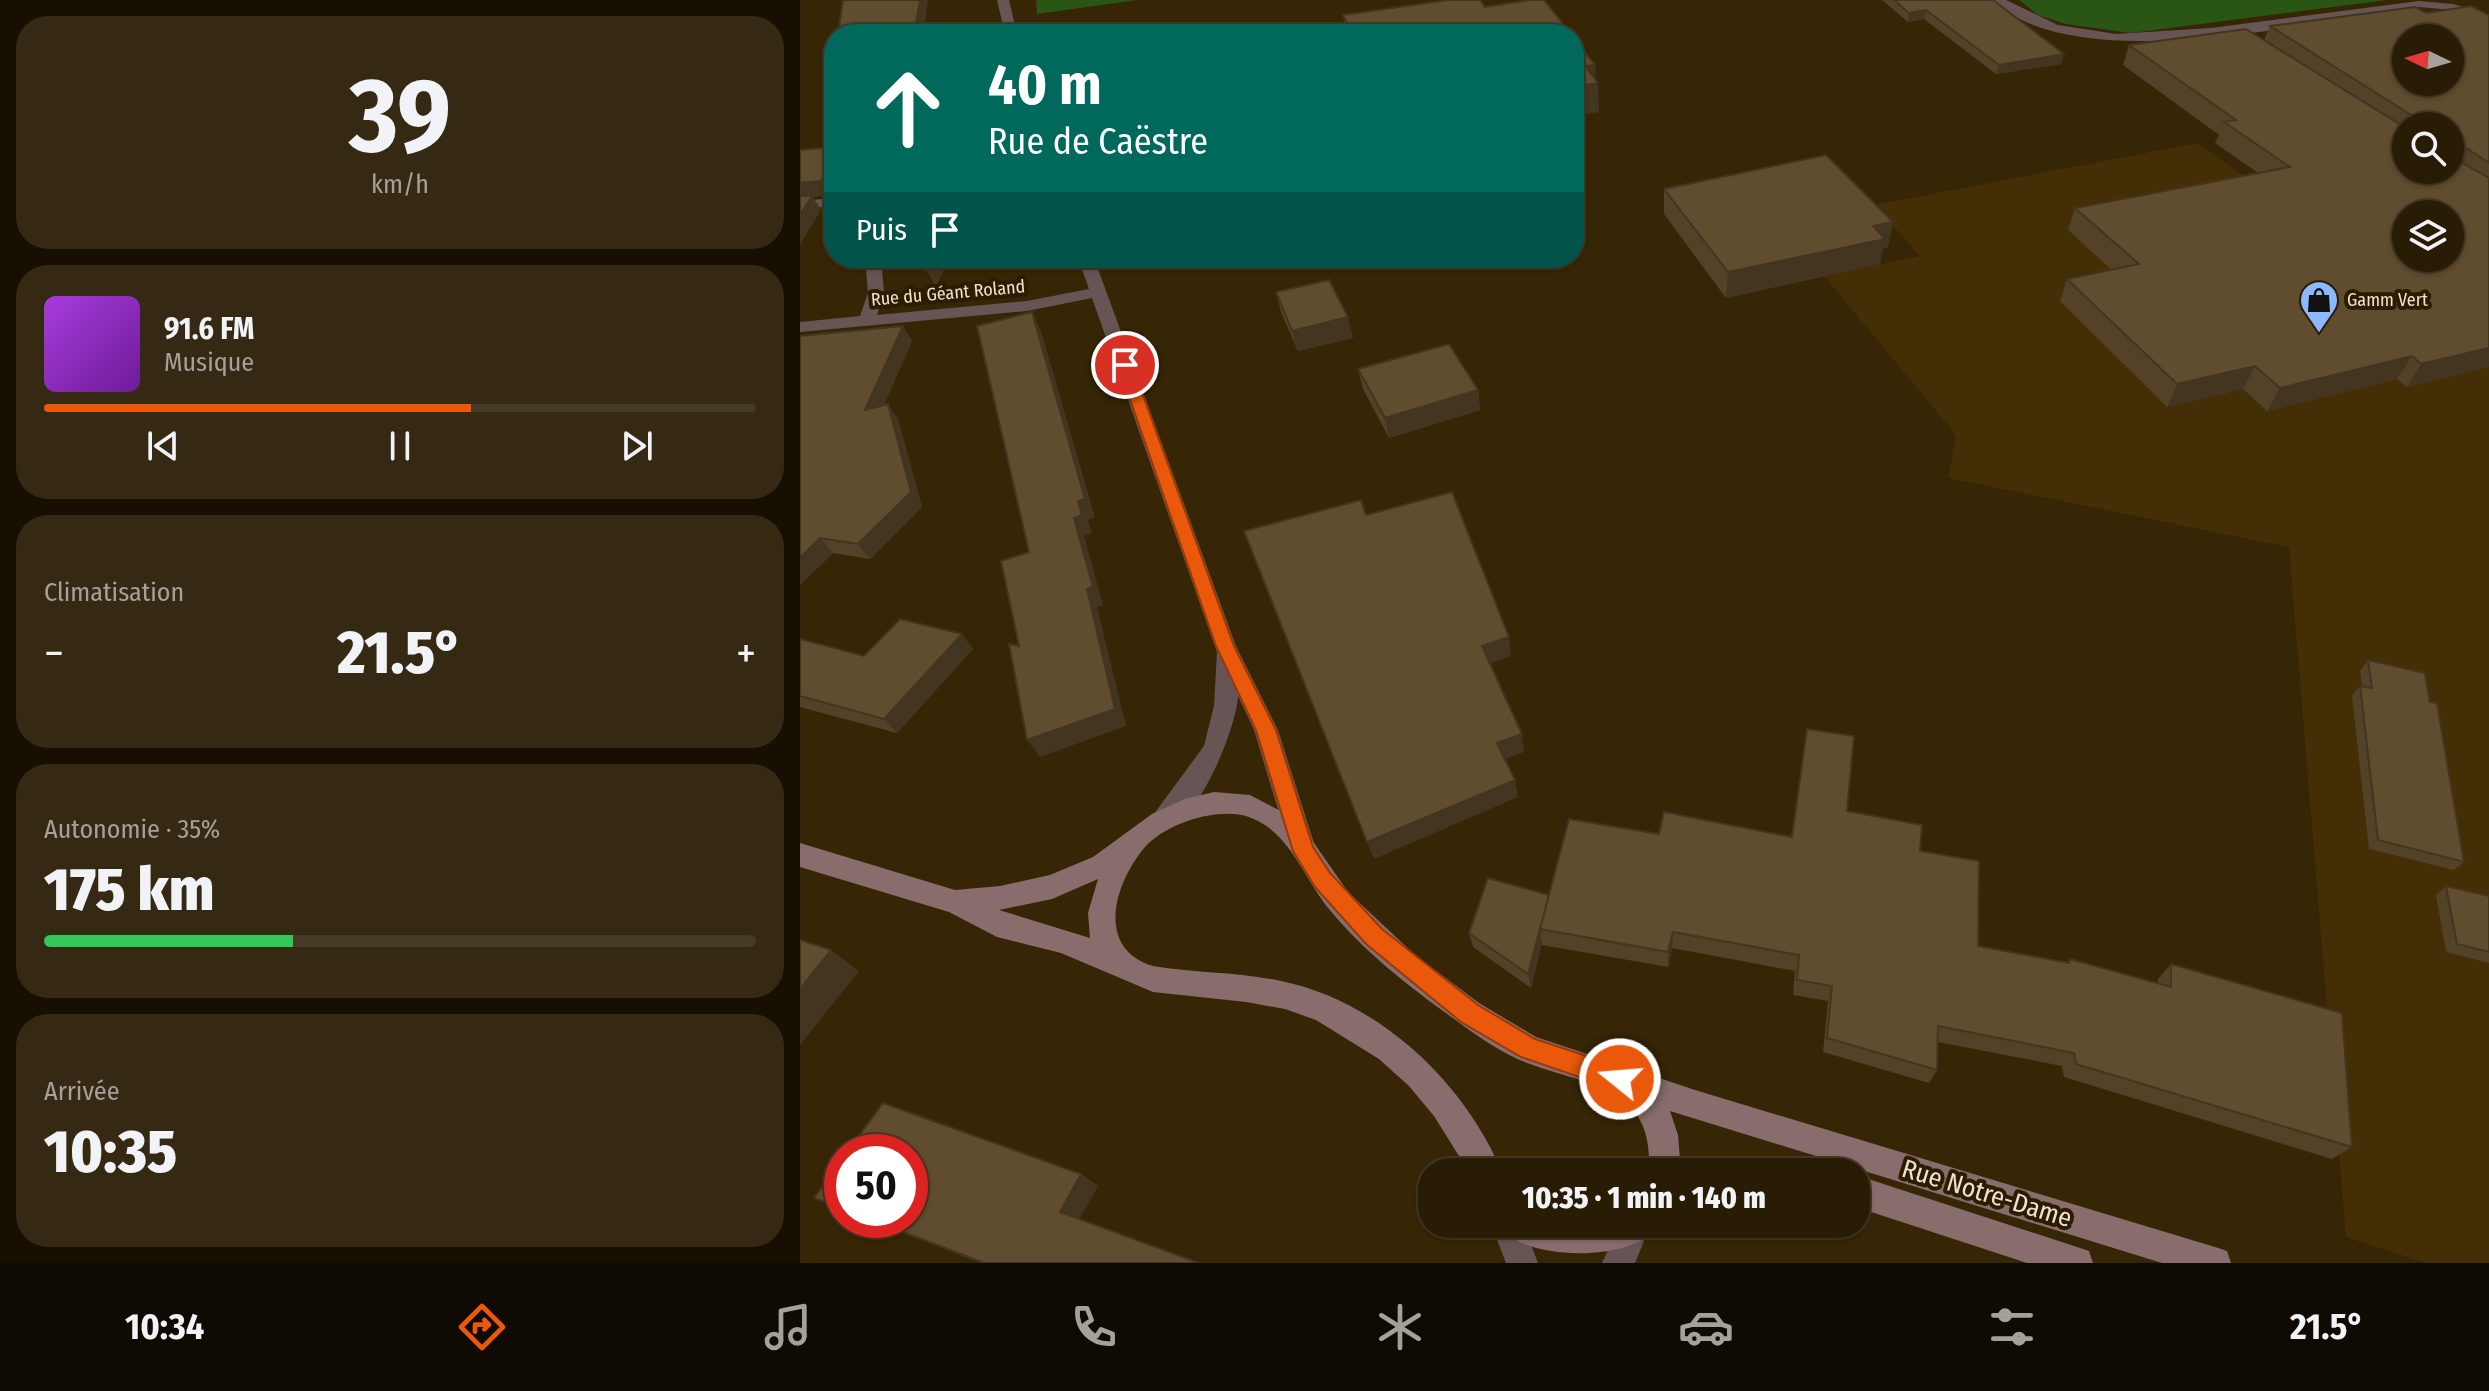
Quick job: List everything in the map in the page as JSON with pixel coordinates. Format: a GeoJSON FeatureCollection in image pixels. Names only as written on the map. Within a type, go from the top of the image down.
{"type":"FeatureCollection","features":[{"type":"Feature","properties":{"kind":"main road","name":"Rue Notre-Dame"},"geometry":{"type":"LineString","coordinates":[[955,902],[1009,897],[1052,887],[1088,873],[1133,845],[1161,822],[1185,810],[1214,803],[1250,806],[1289,828],[1356,919],[1449,999],[1529,1049],[2215,1263]]}},
{"type":"Feature","properties":{"kind":"main road","name":"Rue Notre-Dame"},"geometry":{"type":"LineString","coordinates":[[1119,963],[1105,948],[1101,907],[1115,871],[1133,845]]}},
{"type":"Feature","properties":{"kind":"main road","name":"Rue Notre-Dame"},"geometry":{"type":"LineString","coordinates":[[800,855],[955,902],[1007,928],[1062,940],[1119,963],[1136,974],[1265,990],[1325,1010],[1386,1045],[1438,1094],[1462,1124],[1479,1158]]}},
{"type":"Feature","properties":{"kind":"main road","name":"Rue Notre-Dame"},"geometry":{"type":"LineString","coordinates":[[1620,1079],[1645,1098],[1661,1122],[1666,1158]]}},
{"type":"Feature","properties":{"kind":"main road","name":"Rue Notre-Dame"},"geometry":{"type":"LineString","coordinates":[[1870,1196],[2077,1263]]}},
{"type":"Feature","properties":{"kind":"main road"},"geometry":{"type":"LineString","coordinates":[[1527,1238],[1535,1247],[1563,1256],[1602,1255],[1630,1243]]}},
{"type":"Feature","properties":{"kind":"street"},"geometry":{"type":"LineString","coordinates":[[1003,0],[1009,24]]}},
{"type":"Feature","properties":{"kind":"street"},"geometry":{"type":"LineString","coordinates":[[1998,0],[2032,21],[2085,35],[2144,39],[2425,4],[2453,7],[2489,19]]}},
{"type":"Feature","properties":{"kind":"street"},"geometry":{"type":"LineString","coordinates":[[2223,30],[2246,45]]}},
{"type":"Feature","properties":{"kind":"street"},"geometry":{"type":"LineString","coordinates":[[800,205],[824,203]]}},
{"type":"Feature","properties":{"kind":"street"},"geometry":{"type":"LineString","coordinates":[[867,321],[876,293],[874,268]]}},
{"type":"Feature","properties":{"kind":"street"},"geometry":{"type":"LineString","coordinates":[[1090,268],[1225,646],[1266,730],[1304,851]]}},
{"type":"Feature","properties":{"kind":"street","name":"Rue du Géant Roland"},"geometry":{"type":"LineString","coordinates":[[800,327],[1035,305],[1098,292]]}},
{"type":"Feature","properties":{"kind":"street"},"geometry":{"type":"LineString","coordinates":[[1161,822],[1189,791],[1222,733],[1229,688],[1225,646]]}},
{"type":"Feature","properties":{"kind":"street"},"geometry":{"type":"LineString","coordinates":[[1512,1238],[1522,1263]]}},
{"type":"Feature","properties":{"kind":"shaded area"},"geometry":{"type":"Polygon","coordinates":[[[2198,143],[2489,355],[2489,1263],[2426,1263],[2346,1237],[2289,547],[1948,478],[1956,438],[1952,430],[1824,276],[1920,256],[1874,205],[2198,143]]]}},
{"type":"Feature","properties":{"kind":"green space"},"geometry":{"type":"Polygon","coordinates":[[[1036,0],[1137,0],[1037,14],[1036,0]]]}},
{"type":"Feature","properties":{"kind":"green space"},"geometry":{"type":"Polygon","coordinates":[[[2019,0],[2387,0],[2131,33],[2066,24],[2038,15],[2019,0]]]}},
{"type":"Feature","properties":{"kind":"building"},"geometry":{"type":"Polygon","coordinates":[[[843,0],[920,0],[916,24],[839,24],[843,0]]]}},
{"type":"Feature","properties":{"kind":"building"},"geometry":{"type":"Polygon","coordinates":[[[1448,0],[1480,0],[1485,7],[1544,0],[1563,24],[1347,24],[1343,15],[1448,0]]]}},
{"type":"Feature","properties":{"kind":"building"},"geometry":{"type":"Polygon","coordinates":[[[1894,0],[1993,0],[2064,54],[1999,65],[1926,10],[1909,13],[1894,0]]]}},
{"type":"Feature","properties":{"kind":"building"},"geometry":{"type":"Polygon","coordinates":[[[2471,6],[2489,15],[2489,163],[2464,147],[2464,112],[2406,112],[2270,26],[2415,7],[2426,13],[2471,6]]]}},
{"type":"Feature","properties":{"kind":"building"},"geometry":{"type":"Polygon","coordinates":[[[2246,29],[2392,119],[2392,184],[2464,184],[2464,164],[2489,178],[2489,348],[2421,364],[2412,356],[2280,388],[2255,366],[2177,384],[2067,279],[2139,264],[2075,208],[2290,167],[2224,122],[2236,120],[2129,45],[2246,29]]]}},
{"type":"Feature","properties":{"kind":"building"},"geometry":{"type":"Polygon","coordinates":[[[1584,51],[1595,65],[1585,66],[1598,83],[1584,85],[1584,51]]]}},
{"type":"Feature","properties":{"kind":"building"},"geometry":{"type":"Polygon","coordinates":[[[824,148],[824,176],[821,181],[800,183],[800,150],[824,148]]]}},
{"type":"Feature","properties":{"kind":"building"},"geometry":{"type":"Polygon","coordinates":[[[1826,155],[1893,222],[1873,226],[1885,239],[1728,272],[1664,189],[1826,155]]]}},
{"type":"Feature","properties":{"kind":"building"},"geometry":{"type":"Polygon","coordinates":[[[800,196],[812,196],[800,215],[800,196]]]}},
{"type":"Feature","properties":{"kind":"building"},"geometry":{"type":"Polygon","coordinates":[[[1329,280],[1348,317],[1292,331],[1276,292],[1329,280]]]}},
{"type":"Feature","properties":{"kind":"building"},"geometry":{"type":"Polygon","coordinates":[[[1032,312],[1085,499],[1078,501],[1082,515],[1074,518],[1093,587],[1087,589],[1115,709],[1027,740],[1009,644],[1019,646],[1001,561],[1029,552],[977,326],[1032,312]]]}},
{"type":"Feature","properties":{"kind":"building"},"geometry":{"type":"Polygon","coordinates":[[[903,326],[865,410],[888,404],[911,492],[858,544],[820,538],[800,558],[800,336],[903,326]]]}},
{"type":"Feature","properties":{"kind":"building"},"geometry":{"type":"Polygon","coordinates":[[[1449,344],[1478,390],[1385,418],[1358,369],[1449,344]]]}},
{"type":"Feature","properties":{"kind":"building"},"geometry":{"type":"Polygon","coordinates":[[[1452,492],[1509,637],[1482,646],[1522,734],[1497,743],[1515,780],[1367,842],[1244,531],[1361,500],[1366,515],[1452,492]]]}},
{"type":"Feature","properties":{"kind":"building"},"geometry":{"type":"Polygon","coordinates":[[[900,619],[962,634],[884,719],[800,696],[800,639],[864,656],[900,619]]]}},
{"type":"Feature","properties":{"kind":"building"},"geometry":{"type":"Polygon","coordinates":[[[2368,660],[2425,673],[2430,702],[2437,703],[2464,862],[2378,840],[2360,686],[2372,688],[2368,660]]]}},
{"type":"Feature","properties":{"kind":"building"},"geometry":{"type":"Polygon","coordinates":[[[1807,729],[1854,736],[1847,811],[1922,825],[1920,851],[1979,861],[1978,946],[2069,963],[2070,959],[2171,987],[2171,964],[2342,1013],[2352,1147],[2076,1064],[2074,1053],[1938,1026],[1937,1070],[1827,1038],[1832,986],[1797,980],[1799,955],[1673,932],[1668,952],[1540,929],[1569,819],[1659,834],[1664,812],[1792,837],[1807,729]]]}},
{"type":"Feature","properties":{"kind":"building"},"geometry":{"type":"Polygon","coordinates":[[[1488,878],[1549,895],[1528,974],[1469,933],[1488,878]]]}},
{"type":"Feature","properties":{"kind":"building"},"geometry":{"type":"Polygon","coordinates":[[[2446,886],[2489,896],[2489,952],[2457,944],[2446,886]]]}},
{"type":"Feature","properties":{"kind":"building"},"geometry":{"type":"Polygon","coordinates":[[[800,940],[831,950],[800,989],[800,940]]]}},
{"type":"Feature","properties":{"kind":"building"},"geometry":{"type":"Polygon","coordinates":[[[883,1103],[1081,1174],[1060,1212],[1199,1263],[984,1263],[919,1238],[928,1238],[928,1134],[860,1134],[883,1103]]]}},
{"type":"Feature","properties":{"kind":"building"},"geometry":{"type":"Polygon","coordinates":[[[824,1184],[824,1202],[814,1198],[824,1184]]]}},
{"type":"Feature","properties":{"kind":"place","name":"Gamm Vert"},"geometry":{"type":"Point","coordinates":[2319,334]}},
{"type":"Feature","properties":{"kind":"route"},"geometry":{"type":"LineString","coordinates":[[1125,365],[1225,646],[1266,730],[1304,851],[1323,880],[1374,937],[1469,1013],[1529,1049],[1557,1061],[1620,1079]]}}]}
